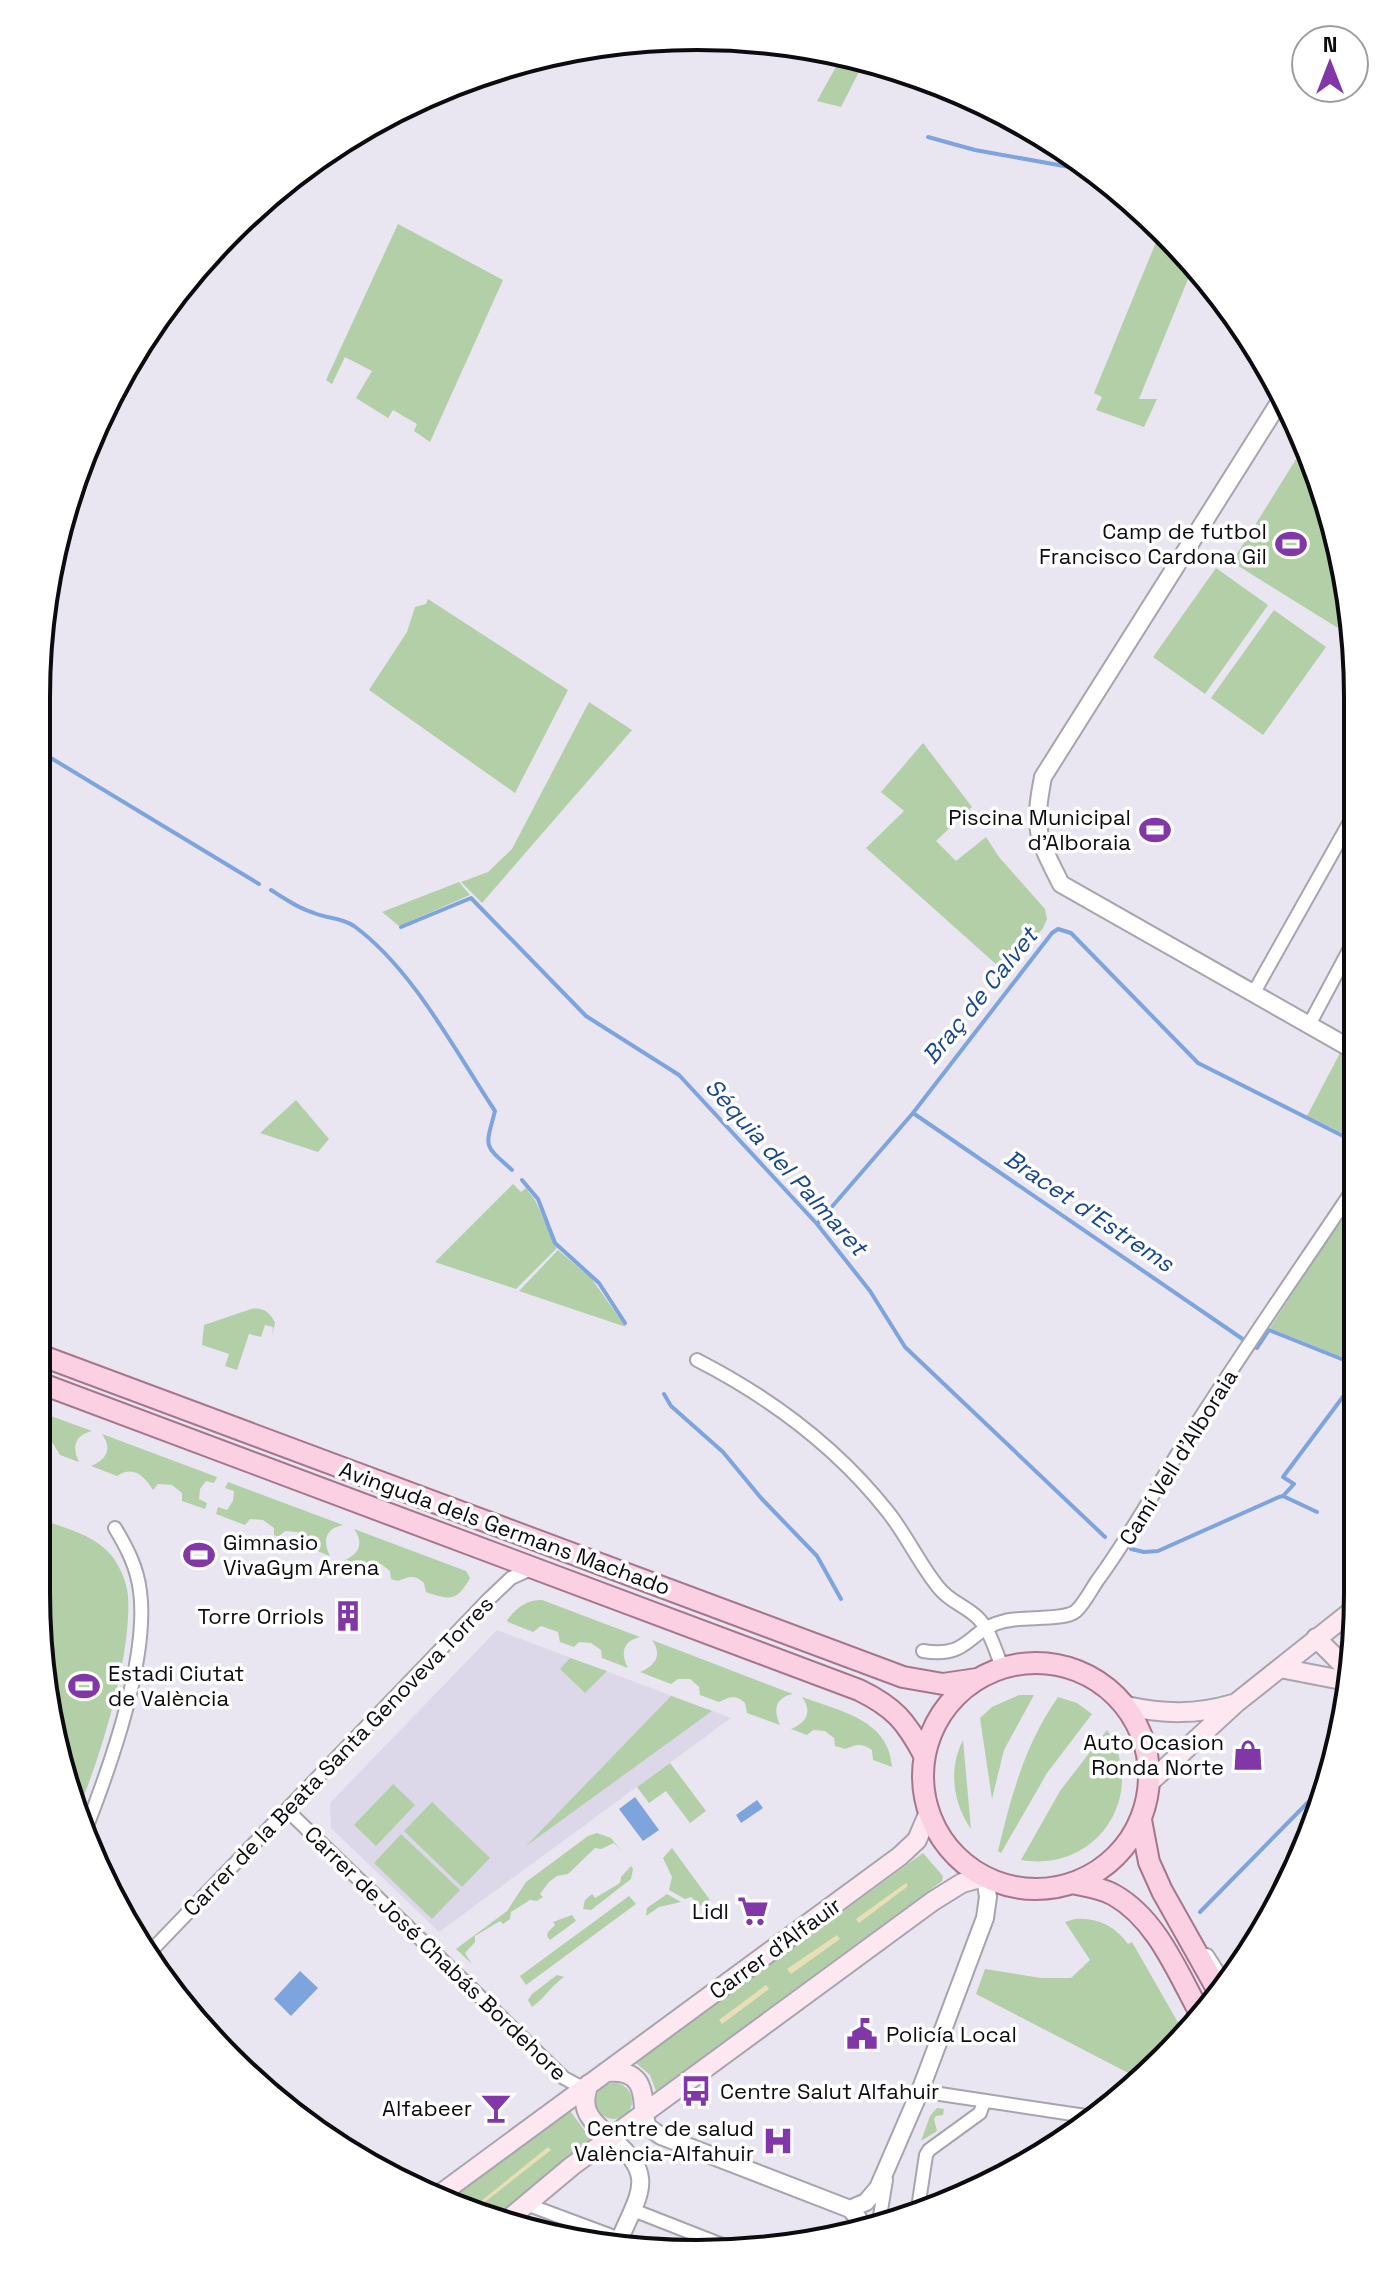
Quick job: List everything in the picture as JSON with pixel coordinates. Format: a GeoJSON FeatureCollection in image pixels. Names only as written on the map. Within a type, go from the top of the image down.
{"type":"FeatureCollection","features":[{"type":"Feature","properties":{"kind":"main road","name":"Avinguda dels Germans Machado"},"geometry":{"type":"LineString","coordinates":[[50,1359],[903,1677],[943,1684],[977,1679]]}},
{"type":"Feature","properties":{"kind":"main road"},"geometry":{"type":"LineString","coordinates":[[50,1387],[859,1690],[888,1705],[903,1719],[924,1755]]}},
{"type":"Feature","properties":{"kind":"main road"},"geometry":{"type":"LineString","coordinates":[[1150,1782],[1236,1703],[1343,1617]]}},
{"type":"Feature","properties":{"kind":"main road"},"geometry":{"type":"LineString","coordinates":[[1316,1638],[1340,1662]]}},
{"type":"Feature","properties":{"kind":"main road"},"geometry":{"type":"LineString","coordinates":[[1050,1663],[1092,1677],[1126,1706],[1145,1742],[1150,1782],[1141,1820],[1120,1852],[1090,1876],[1072,1883],[1033,1889],[1013,1887],[985,1877],[955,1855],[944,1842],[929,1812],[923,1784],[924,1755],[937,1720],[955,1697],[977,1679],[1002,1667],[1050,1663]]}},
{"type":"Feature","properties":{"kind":"main road"},"geometry":{"type":"LineString","coordinates":[[1280,1668],[1338,1679]]}},
{"type":"Feature","properties":{"kind":"main road"},"geometry":{"type":"LineString","coordinates":[[1126,1706],[1156,1712],[1191,1713],[1236,1703]]}},
{"type":"Feature","properties":{"kind":"main road","name":"Carrer d'Alfauir"},"geometry":{"type":"LineString","coordinates":[[446,2190],[900,1856],[917,1840],[929,1812]]}},
{"type":"Feature","properties":{"kind":"main road"},"geometry":{"type":"LineString","coordinates":[[1141,1820],[1149,1862],[1213,1982]]}},
{"type":"Feature","properties":{"kind":"main road"},"geometry":{"type":"LineString","coordinates":[[515,2214],[611,2138],[933,1901],[962,1883],[985,1877]]}},
{"type":"Feature","properties":{"kind":"main road"},"geometry":{"type":"LineString","coordinates":[[1072,1883],[1112,1894],[1141,1915],[1195,2005]]}},
{"type":"Feature","properties":{"kind":"main road"},"geometry":{"type":"LineString","coordinates":[[606,2072],[626,2073],[635,2077],[643,2091],[644,2114]]}},
{"type":"Feature","properties":{"kind":"main road"},"geometry":{"type":"LineString","coordinates":[[589,2084],[584,2099],[589,2120],[611,2138]]}},
{"type":"Feature","properties":{"kind":"street"},"geometry":{"type":"LineString","coordinates":[[1276,408],[1043,777],[1036,813],[1040,843],[1061,884],[1344,1045]]}},
{"type":"Feature","properties":{"kind":"street"},"geometry":{"type":"LineString","coordinates":[[1253,994],[1344,832]]}},
{"type":"Feature","properties":{"kind":"street"},"geometry":{"type":"LineString","coordinates":[[1309,1025],[1344,960]]}},
{"type":"Feature","properties":{"kind":"street","name":"Camí Vell d'Alboraia"},"geometry":{"type":"LineString","coordinates":[[923,1651],[942,1654],[964,1646],[986,1629],[1005,1620],[1028,1616],[1062,1617],[1075,1612],[1116,1556],[1194,1428],[1344,1203]]}},
{"type":"Feature","properties":{"kind":"street"},"geometry":{"type":"LineString","coordinates":[[697,1360],[771,1402],[827,1445],[886,1509],[941,1591],[978,1618],[1002,1667]]}},
{"type":"Feature","properties":{"kind":"street"},"geometry":{"type":"LineString","coordinates":[[90,1817],[117,1740],[138,1642],[141,1592],[136,1569],[115,1528]]}},
{"type":"Feature","properties":{"kind":"street","name":"Carrer de la Beata Santa Genoveva Torres"},"geometry":{"type":"LineString","coordinates":[[156,1946],[489,1599],[511,1578],[533,1568]]}},
{"type":"Feature","properties":{"kind":"street","name":"Carrer de José Chabás Bordehore"},"geometry":{"type":"LineString","coordinates":[[287,1810],[564,2078],[579,2086],[589,2084]]}},
{"type":"Feature","properties":{"kind":"street"},"geometry":{"type":"LineString","coordinates":[[850,2209],[875,2194],[920,2091],[985,1918],[988,1897],[985,1877]]}},
{"type":"Feature","properties":{"kind":"street"},"geometry":{"type":"LineString","coordinates":[[1176,1916],[1220,1973]]}},
{"type":"Feature","properties":{"kind":"street"},"geometry":{"type":"LineString","coordinates":[[920,2091],[1078,2115]]}},
{"type":"Feature","properties":{"kind":"street"},"geometry":{"type":"LineString","coordinates":[[919,2201],[926,2155],[980,2113],[984,2102]]}},
{"type":"Feature","properties":{"kind":"street"},"geometry":{"type":"LineString","coordinates":[[644,2114],[648,2127],[661,2136],[850,2209],[859,2219]]}},
{"type":"Feature","properties":{"kind":"street"},"geometry":{"type":"LineString","coordinates":[[611,2138],[626,2151],[641,2172],[633,2210],[621,2235]]}},
{"type":"Feature","properties":{"kind":"street"},"geometry":{"type":"LineString","coordinates":[[881,2213],[889,2165]]}},
{"type":"Feature","properties":{"kind":"street"},"geometry":{"type":"LineString","coordinates":[[526,2204],[598,2232]]}},
{"type":"Feature","properties":{"kind":"street"},"geometry":{"type":"LineString","coordinates":[[633,2210],[709,2240]]}},
{"type":"Feature","properties":{"kind":"shaded area"},"geometry":{"type":"Polygon","coordinates":[[[497,1630],[731,1718],[439,1932],[331,1828],[330,1803],[497,1630]]]}},
{"type":"Feature","properties":{"kind":"green space"},"geometry":{"type":"Polygon","coordinates":[[[837,65],[859,71],[841,107],[817,101],[837,65]]]}},
{"type":"Feature","properties":{"kind":"green space"},"geometry":{"type":"Polygon","coordinates":[[[398,224],[503,280],[430,442],[414,431],[417,424],[393,410],[388,418],[356,398],[372,371],[345,357],[332,384],[326,380],[398,224]]]}},
{"type":"Feature","properties":{"kind":"green space"},"geometry":{"type":"Polygon","coordinates":[[[1156,242],[1189,277],[1139,399],[1157,399],[1144,427],[1096,410],[1102,397],[1094,393],[1156,242]]]}},
{"type":"Feature","properties":{"kind":"green space","name":"Camp de futbol Francisco Cardona Gil"},"geometry":{"type":"Polygon","coordinates":[[[1298,456],[1322,530],[1332,571],[1339,626],[1338,628],[1232,562],[1298,456]]]}},
{"type":"Feature","properties":{"kind":"green space"},"geometry":{"type":"Polygon","coordinates":[[[1216,568],[1268,605],[1205,694],[1153,657],[1216,568]]]}},
{"type":"Feature","properties":{"kind":"green space"},"geometry":{"type":"Polygon","coordinates":[[[428,599],[568,690],[515,793],[369,690],[407,632],[415,607],[426,604],[428,599]]]}},
{"type":"Feature","properties":{"kind":"green space"},"geometry":{"type":"Polygon","coordinates":[[[1274,610],[1326,647],[1263,735],[1211,698],[1274,610]]]}},
{"type":"Feature","properties":{"kind":"green space"},"geometry":{"type":"Polygon","coordinates":[[[589,702],[632,730],[482,903],[461,882],[488,872],[512,849],[589,702]]]}},
{"type":"Feature","properties":{"kind":"green space"},"geometry":{"type":"Polygon","coordinates":[[[923,743],[972,807],[936,841],[956,861],[986,837],[999,857],[1045,909],[1047,919],[1043,928],[1007,974],[866,848],[904,811],[881,792],[923,743]]]}},
{"type":"Feature","properties":{"kind":"green space"},"geometry":{"type":"Polygon","coordinates":[[[459,882],[470,895],[399,926],[382,912],[459,882]]]}},
{"type":"Feature","properties":{"kind":"green space"},"geometry":{"type":"Polygon","coordinates":[[[1340,1053],[1344,1055],[1344,1134],[1307,1116],[1340,1053]]]}},
{"type":"Feature","properties":{"kind":"green space"},"geometry":{"type":"Polygon","coordinates":[[[296,1100],[329,1139],[318,1152],[260,1133],[296,1100]]]}},
{"type":"Feature","properties":{"kind":"green space"},"geometry":{"type":"Polygon","coordinates":[[[513,1184],[521,1192],[526,1188],[535,1200],[557,1248],[516,1289],[435,1262],[513,1184]]]}},
{"type":"Feature","properties":{"kind":"green space"},"geometry":{"type":"Polygon","coordinates":[[[1344,1214],[1344,1358],[1270,1328],[1344,1214]]]}},
{"type":"Feature","properties":{"kind":"green space"},"geometry":{"type":"Polygon","coordinates":[[[558,1250],[591,1278],[626,1327],[519,1291],[558,1250]]]}},
{"type":"Feature","properties":{"kind":"green space"},"geometry":{"type":"Polygon","coordinates":[[[251,1309],[266,1311],[271,1316],[275,1323],[272,1335],[273,1327],[265,1325],[261,1337],[249,1334],[237,1370],[225,1366],[229,1354],[202,1345],[204,1325],[251,1309]]]}},
{"type":"Feature","properties":{"kind":"green space"},"geometry":{"type":"Polygon","coordinates":[[[50,1416],[92,1431],[81,1436],[76,1443],[79,1462],[60,1455],[52,1442],[50,1416]]]}},
{"type":"Feature","properties":{"kind":"green space"},"geometry":{"type":"Polygon","coordinates":[[[102,1434],[217,1477],[214,1483],[206,1481],[200,1489],[199,1499],[207,1503],[205,1509],[182,1501],[182,1493],[172,1485],[158,1484],[153,1490],[146,1480],[133,1472],[117,1476],[91,1466],[101,1461],[106,1453],[107,1444],[102,1434]]]}},
{"type":"Feature","properties":{"kind":"green space"},"geometry":{"type":"Polygon","coordinates":[[[228,1482],[343,1525],[332,1530],[327,1537],[330,1556],[307,1547],[306,1540],[297,1532],[285,1531],[278,1537],[274,1535],[274,1528],[263,1520],[250,1519],[245,1525],[216,1514],[218,1507],[227,1510],[233,1501],[234,1491],[225,1488],[228,1482]]]}},
{"type":"Feature","properties":{"kind":"green space","name":"Estadi Ciutat de València"},"geometry":{"type":"Polygon","coordinates":[[[50,1523],[77,1532],[105,1548],[125,1580],[128,1620],[125,1647],[120,1677],[83,1797],[62,1719],[56,1677],[51,1635],[50,1523]]]}},
{"type":"Feature","properties":{"kind":"green space"},"geometry":{"type":"Polygon","coordinates":[[[354,1529],[466,1571],[470,1578],[457,1595],[441,1597],[426,1592],[424,1583],[417,1578],[391,1579],[390,1571],[381,1564],[369,1563],[363,1568],[343,1561],[353,1556],[358,1548],[359,1539],[354,1529]]]}},
{"type":"Feature","properties":{"kind":"green space"},"geometry":{"type":"Polygon","coordinates":[[[542,1600],[640,1637],[630,1641],[625,1648],[628,1668],[602,1658],[601,1650],[591,1643],[579,1642],[574,1647],[560,1642],[558,1632],[541,1626],[533,1632],[508,1622],[522,1606],[542,1600]]]}},
{"type":"Feature","properties":{"kind":"green space"},"geometry":{"type":"Polygon","coordinates":[[[652,1640],[793,1694],[782,1698],[777,1705],[780,1725],[747,1713],[745,1703],[738,1698],[719,1702],[700,1695],[699,1687],[690,1679],[678,1679],[671,1684],[640,1672],[650,1667],[656,1659],[657,1650],[652,1640]]]}},
{"type":"Feature","properties":{"kind":"green space"},"geometry":{"type":"Polygon","coordinates":[[[570,1658],[607,1671],[585,1693],[560,1669],[570,1658]]]}},
{"type":"Feature","properties":{"kind":"green space"},"geometry":{"type":"Polygon","coordinates":[[[1019,1695],[1034,1695],[1004,1750],[992,1799],[980,1718],[992,1707],[1019,1695]]]}},
{"type":"Feature","properties":{"kind":"green space"},"geometry":{"type":"Polygon","coordinates":[[[671,1696],[712,1711],[526,1846],[671,1696]]]}},
{"type":"Feature","properties":{"kind":"green space"},"geometry":{"type":"Polygon","coordinates":[[[802,1697],[860,1719],[872,1727],[889,1751],[892,1767],[873,1760],[872,1750],[865,1746],[855,1745],[845,1749],[835,1746],[834,1738],[825,1731],[813,1730],[807,1735],[791,1729],[801,1724],[806,1716],[807,1707],[802,1697]]]}},
{"type":"Feature","properties":{"kind":"green space"},"geometry":{"type":"Polygon","coordinates":[[[1058,1697],[1077,1703],[1092,1714],[1047,1773],[1001,1853],[998,1851],[1020,1771],[1046,1715],[1058,1697]]]}},
{"type":"Feature","properties":{"kind":"green space"},"geometry":{"type":"Polygon","coordinates":[[[1107,1730],[1118,1755],[1122,1780],[1118,1803],[1108,1824],[1093,1842],[1072,1854],[1048,1861],[1021,1860],[1060,1791],[1107,1730]]]}},
{"type":"Feature","properties":{"kind":"green space"},"geometry":{"type":"Polygon","coordinates":[[[963,1740],[971,1829],[960,1808],[955,1786],[955,1762],[963,1740]]]}},
{"type":"Feature","properties":{"kind":"green space"},"geometry":{"type":"Polygon","coordinates":[[[670,1763],[706,1811],[690,1823],[666,1791],[649,1803],[637,1787],[670,1763]]]}},
{"type":"Feature","properties":{"kind":"green space"},"geometry":{"type":"Polygon","coordinates":[[[393,1784],[415,1805],[376,1846],[354,1825],[393,1784]]]}},
{"type":"Feature","properties":{"kind":"green space"},"geometry":{"type":"Polygon","coordinates":[[[432,1802],[490,1858],[462,1887],[404,1831],[432,1802]]]}},
{"type":"Feature","properties":{"kind":"green space"},"geometry":{"type":"Polygon","coordinates":[[[597,1833],[611,1838],[623,1853],[614,1843],[601,1849],[595,1848],[568,1874],[557,1876],[549,1882],[540,1894],[543,1897],[537,1901],[530,1900],[511,1912],[510,1919],[503,1924],[500,1921],[475,1936],[475,1942],[465,1953],[472,1964],[456,1949],[507,1911],[526,1882],[588,1836],[597,1833]]]}},
{"type":"Feature","properties":{"kind":"green space"},"geometry":{"type":"Polygon","coordinates":[[[401,1834],[460,1890],[432,1919],[374,1863],[401,1834]]]}},
{"type":"Feature","properties":{"kind":"green space"},"geometry":{"type":"Polygon","coordinates":[[[672,1848],[710,1900],[701,1906],[691,1897],[685,1899],[669,1890],[672,1877],[663,1858],[672,1848]]]}},
{"type":"Feature","properties":{"kind":"green space"},"geometry":{"type":"Polygon","coordinates":[[[923,1853],[943,1876],[942,1881],[656,2091],[650,2075],[636,2063],[923,1853]]]}},
{"type":"Feature","properties":{"kind":"green space"},"geometry":{"type":"Polygon","coordinates":[[[624,1855],[633,1869],[631,1879],[591,1910],[583,1909],[585,1900],[592,1894],[595,1898],[620,1883],[621,1877],[631,1866],[624,1855]]]}},
{"type":"Feature","properties":{"kind":"green space"},"geometry":{"type":"Polygon","coordinates":[[[667,1894],[681,1902],[659,1907],[646,1916],[647,1908],[667,1894]]]}},
{"type":"Feature","properties":{"kind":"green space"},"geometry":{"type":"Polygon","coordinates":[[[629,1896],[636,1904],[526,1985],[520,1976],[629,1896]]]}},
{"type":"Feature","properties":{"kind":"green space"},"geometry":{"type":"Polygon","coordinates":[[[572,1915],[576,1921],[550,1940],[547,1936],[555,1925],[553,1922],[572,1915]]]}},
{"type":"Feature","properties":{"kind":"green space"},"geometry":{"type":"Polygon","coordinates":[[[1075,1919],[1105,1924],[1128,1944],[1132,1942],[1179,2024],[1130,2074],[976,1994],[985,1969],[1041,1978],[1071,1978],[1090,1960],[1065,1922],[1075,1919]]]}},
{"type":"Feature","properties":{"kind":"green space"},"geometry":{"type":"Polygon","coordinates":[[[557,1975],[564,1977],[532,2007],[528,2000],[532,1994],[557,1975]]]}},
{"type":"Feature","properties":{"kind":"green space"},"geometry":{"type":"Polygon","coordinates":[[[614,2083],[626,2089],[632,2101],[626,2113],[614,2119],[602,2113],[596,2101],[602,2089],[614,2083]]]}},
{"type":"Feature","properties":{"kind":"green space"},"geometry":{"type":"Polygon","coordinates":[[[937,2108],[944,2109],[943,2115],[934,2119],[937,2131],[921,2141],[930,2116],[937,2108]]]}},
{"type":"Feature","properties":{"kind":"green space"},"geometry":{"type":"Polygon","coordinates":[[[570,2111],[591,2139],[506,2211],[456,2193],[570,2111]]]}},
{"type":"Feature","properties":{"kind":"sand"},"geometry":{"type":"Polygon","coordinates":[[[906,1883],[908,1886],[859,1923],[856,1919],[906,1883]]]}},
{"type":"Feature","properties":{"kind":"sand"},"geometry":{"type":"Polygon","coordinates":[[[837,1935],[840,1939],[791,1974],[787,1969],[837,1935]]]}},
{"type":"Feature","properties":{"kind":"sand"},"geometry":{"type":"Polygon","coordinates":[[[766,1985],[769,1989],[722,2024],[719,2020],[766,1985]]]}},
{"type":"Feature","properties":{"kind":"sand"},"geometry":{"type":"Polygon","coordinates":[[[548,2147],[551,2150],[483,2204],[479,2202],[548,2147]]]}},
{"type":"Feature","properties":{"kind":"water"},"geometry":{"type":"Polygon","coordinates":[[[635,1797],[659,1830],[643,1841],[619,1809],[635,1797]]]}},
{"type":"Feature","properties":{"kind":"water"},"geometry":{"type":"Polygon","coordinates":[[[757,1800],[763,1808],[741,1823],[736,1815],[757,1800]]]}},
{"type":"Feature","properties":{"kind":"water"},"geometry":{"type":"Polygon","coordinates":[[[300,1971],[318,1988],[291,2016],[274,1999],[300,1971]]]}},
{"type":"Feature","properties":{"kind":"waterway"},"geometry":{"type":"LineString","coordinates":[[928,137],[975,150],[1066,166]]}},
{"type":"Feature","properties":{"kind":"waterway","name":"Séquia del Palmaret"},"geometry":{"type":"LineString","coordinates":[[50,757],[259,884]]}},
{"type":"Feature","properties":{"kind":"waterway"},"geometry":{"type":"LineString","coordinates":[[271,890],[302,909],[354,926],[395,965],[432,1012],[495,1111],[489,1145],[512,1170]]}},
{"type":"Feature","properties":{"kind":"waterway","name":"Séquia del Palmaret"},"geometry":{"type":"LineString","coordinates":[[401,927],[471,898],[586,1016],[679,1075],[817,1224],[870,1291],[905,1347],[1105,1537]]}},
{"type":"Feature","properties":{"kind":"waterway","name":"Braç de Calvet"},"geometry":{"type":"LineString","coordinates":[[817,1224],[913,1113],[1058,929],[1071,933],[1198,1063],[1344,1136]]}},
{"type":"Feature","properties":{"kind":"waterway","name":"Bracet d'Estrems"},"geometry":{"type":"LineString","coordinates":[[913,1113],[1244,1340]]}},
{"type":"Feature","properties":{"kind":"waterway"},"geometry":{"type":"LineString","coordinates":[[522,1180],[538,1199],[555,1243],[599,1283],[625,1323]]}},
{"type":"Feature","properties":{"kind":"waterway","name":"Bracet d'Estrems"},"geometry":{"type":"LineString","coordinates":[[1257,1348],[1269,1330],[1344,1360]]}},
{"type":"Feature","properties":{"kind":"waterway"},"geometry":{"type":"LineString","coordinates":[[664,1394],[671,1406],[723,1452],[761,1498],[817,1556],[841,1599]]}},
{"type":"Feature","properties":{"kind":"waterway","name":"Bracet d'Estrems"},"geometry":{"type":"LineString","coordinates":[[1283,1496],[1294,1484],[1283,1477],[1344,1395]]}},
{"type":"Feature","properties":{"kind":"waterway","name":"Séquia del Palmaret"},"geometry":{"type":"LineString","coordinates":[[1131,1549],[1158,1551],[1283,1496],[1317,1512]]}},
{"type":"Feature","properties":{"kind":"waterway"},"geometry":{"type":"LineString","coordinates":[[1200,1912],[1310,1800]]}},
{"type":"Feature","properties":{"kind":"place","name":"Camp de futbol Francisco Cardona Gil"},"geometry":{"type":"Point","coordinates":[1291,544]}},
{"type":"Feature","properties":{"kind":"place","name":"Piscina Municipal d'Alboraia"},"geometry":{"type":"Point","coordinates":[1155,830]}},
{"type":"Feature","properties":{"kind":"place","name":"Gimnasio VivaGym Arena"},"geometry":{"type":"Point","coordinates":[199,1555]}},
{"type":"Feature","properties":{"kind":"place","name":"Torre Orriols"},"geometry":{"type":"Point","coordinates":[348,1616]}},
{"type":"Feature","properties":{"kind":"place","name":"Estadi Ciutat de València"},"geometry":{"type":"Point","coordinates":[84,1686]}},
{"type":"Feature","properties":{"kind":"place","name":"Auto Ocasion Ronda Norte"},"geometry":{"type":"Point","coordinates":[1248,1755]}},
{"type":"Feature","properties":{"kind":"place","name":"Lidl"},"geometry":{"type":"Point","coordinates":[753,1911]}},
{"type":"Feature","properties":{"kind":"place","name":"Policía Local"},"geometry":{"type":"Point","coordinates":[862,2034]}},
{"type":"Feature","properties":{"kind":"place","name":"Centre Salut Alfahuir"},"geometry":{"type":"Point","coordinates":[696,2091]}},
{"type":"Feature","properties":{"kind":"place","name":"Alfabeer"},"geometry":{"type":"Point","coordinates":[496,2108]}},
{"type":"Feature","properties":{"kind":"place","name":"Centre de salud València-Alfahuir"},"geometry":{"type":"Point","coordinates":[778,2141]}}]}
